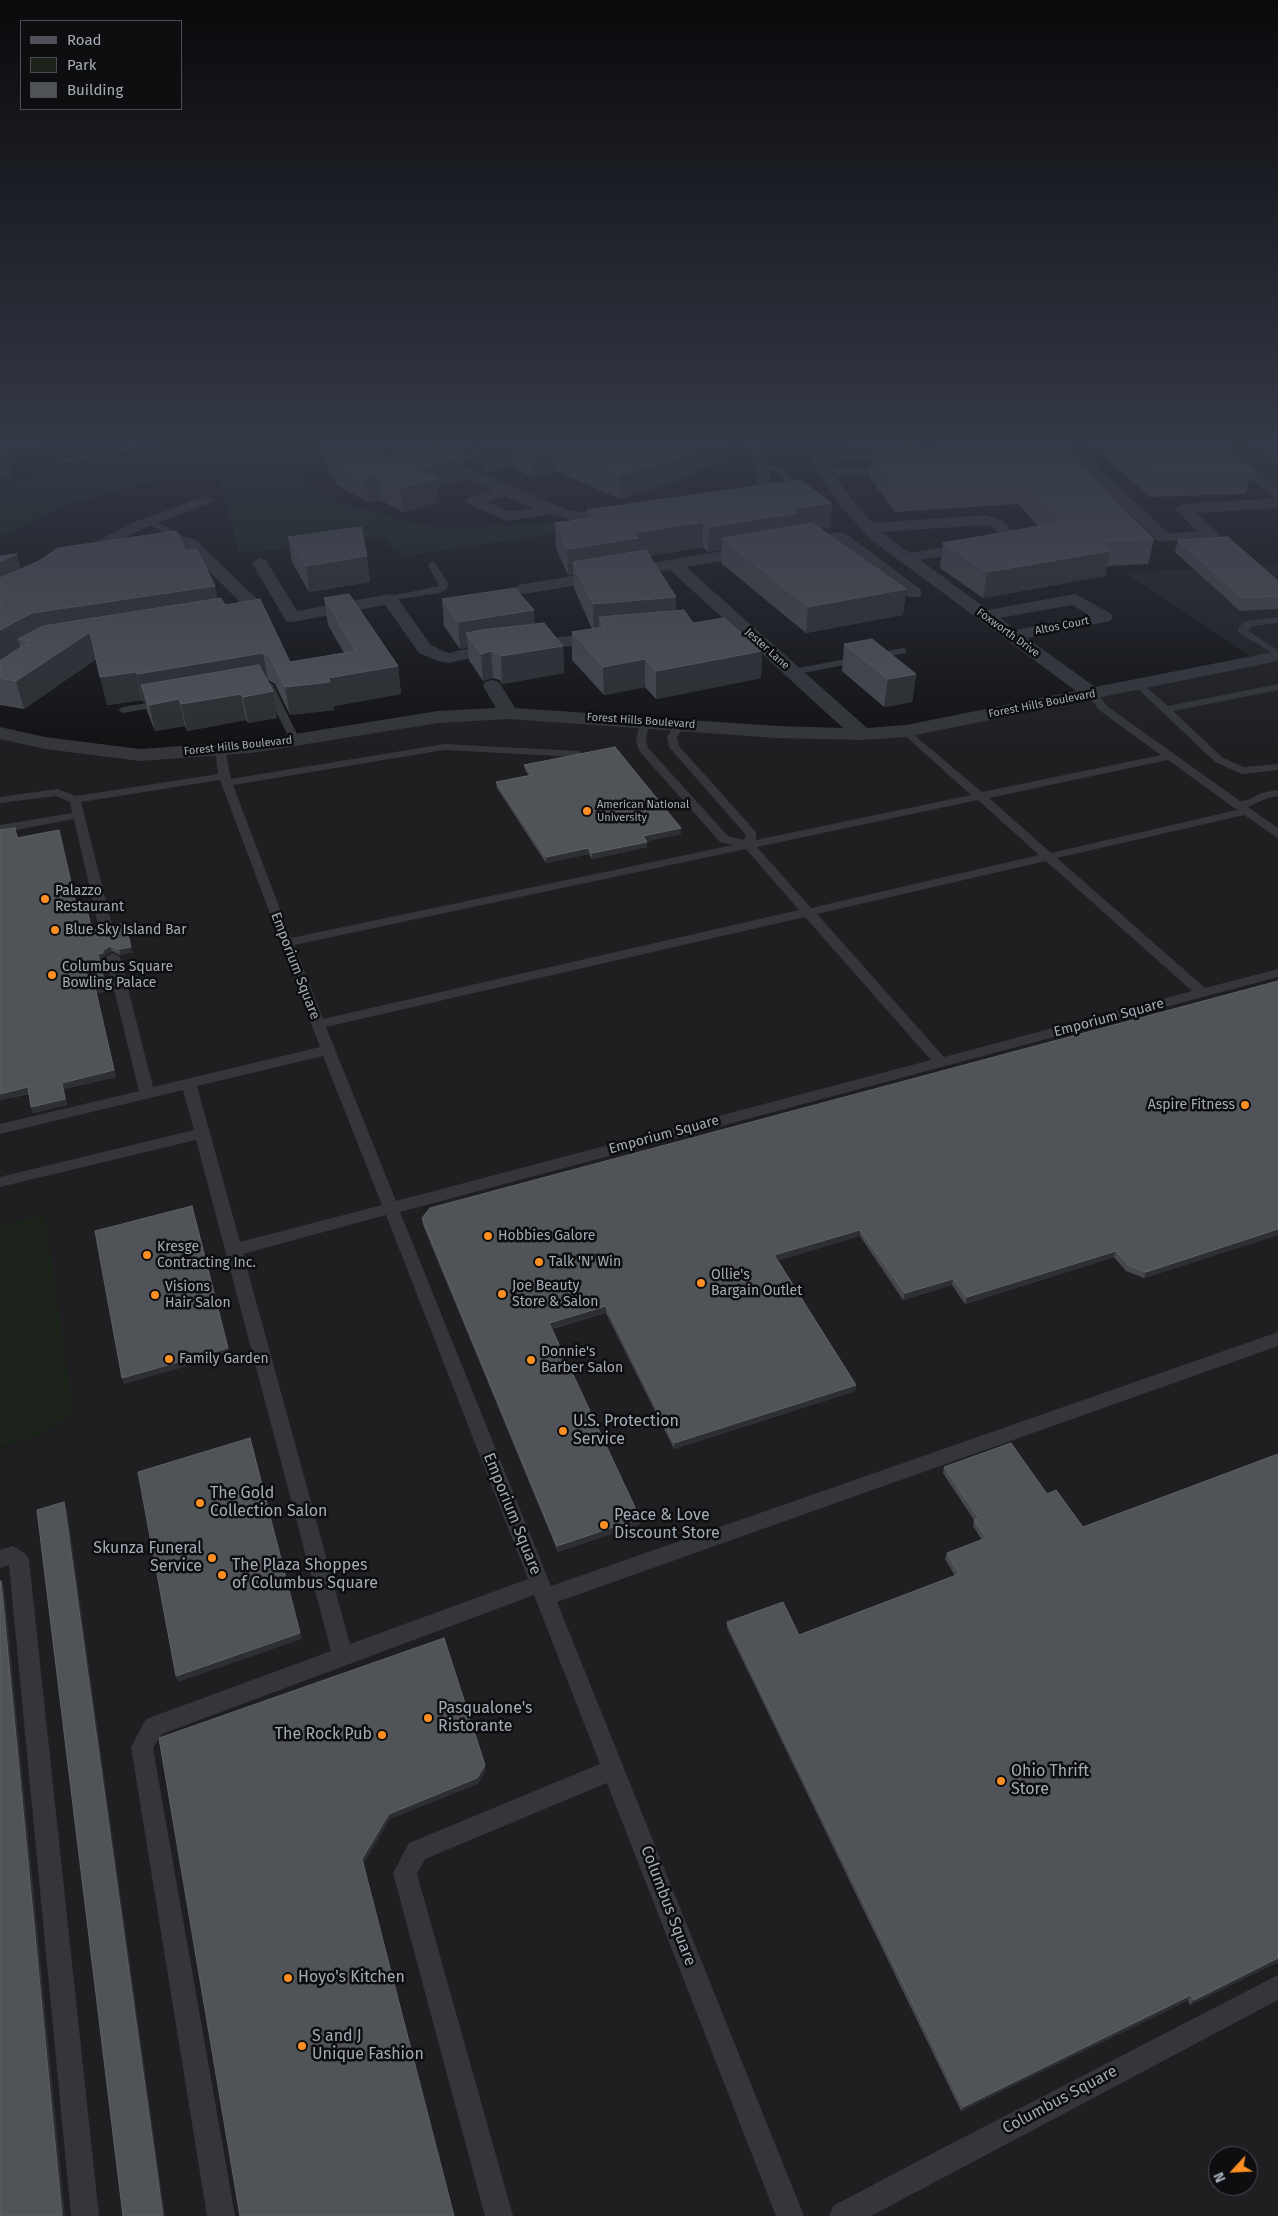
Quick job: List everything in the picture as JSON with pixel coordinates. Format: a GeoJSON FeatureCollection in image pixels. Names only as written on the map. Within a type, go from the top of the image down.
{"type":"FeatureCollection","features":[{"type":"Feature","properties":{"kind":"street"},"geometry":{"type":"LineString","coordinates":[[102,544],[69,561],[112,556]]}},
{"type":"Feature","properties":{"kind":"street"},"geometry":{"type":"LineString","coordinates":[[131,552],[181,544]]}},
{"type":"Feature","properties":{"kind":"street"},"geometry":{"type":"LineString","coordinates":[[191,544],[253,605],[253,609],[242,615],[212,620]]}},
{"type":"Feature","properties":{"kind":"street"},"geometry":{"type":"LineString","coordinates":[[524,589],[794,544]]}},
{"type":"Feature","properties":{"kind":"street"},"geometry":{"type":"LineString","coordinates":[[850,544],[914,593]]}},
{"type":"Feature","properties":{"kind":"street","name":"Foxworth Drive"},"geometry":{"type":"LineString","coordinates":[[887,544],[1092,694]]}},
{"type":"Feature","properties":{"kind":"street"},"geometry":{"type":"LineString","coordinates":[[904,558],[992,544]]}},
{"type":"Feature","properties":{"kind":"street"},"geometry":{"type":"LineString","coordinates":[[260,563],[292,617],[389,599],[430,654],[449,658],[476,661],[559,640],[624,635]]}},
{"type":"Feature","properties":{"kind":"street","name":"Jester Lane"},"geometry":{"type":"LineString","coordinates":[[674,564],[862,734]]}},
{"type":"Feature","properties":{"kind":"street","name":"Altos Court"},"geometry":{"type":"LineString","coordinates":[[984,616],[1075,599],[1104,618],[1012,636]]}},
{"type":"Feature","properties":{"kind":"street"},"geometry":{"type":"LineString","coordinates":[[682,631],[739,624]]}},
{"type":"Feature","properties":{"kind":"street","name":"Forest Hills Boulevard"},"geometry":{"type":"LineString","coordinates":[[0,733],[45,743],[140,755],[220,749],[295,740],[438,717],[510,712],[777,732],[862,734],[906,730],[1278,655]]}},
{"type":"Feature","properties":{"kind":"street"},"geometry":{"type":"LineString","coordinates":[[492,686],[510,712]]}},
{"type":"Feature","properties":{"kind":"lane"},"geometry":{"type":"LineString","coordinates":[[389,599],[440,590],[444,587],[432,565]]}},
{"type":"Feature","properties":{"kind":"lane"},"geometry":{"type":"LineString","coordinates":[[1278,620],[1249,623],[1244,627],[1243,632],[1278,655]]}},
{"type":"Feature","properties":{"kind":"lane"},"geometry":{"type":"LineString","coordinates":[[793,672],[903,651]]}},
{"type":"Feature","properties":{"kind":"lane"},"geometry":{"type":"LineString","coordinates":[[1139,684],[1219,760],[1242,771],[1278,767]]}},
{"type":"Feature","properties":{"kind":"lane"},"geometry":{"type":"LineString","coordinates":[[248,688],[268,685],[295,740]]}},
{"type":"Feature","properties":{"kind":"lane"},"geometry":{"type":"LineString","coordinates":[[1166,708],[1278,687]]}},
{"type":"Feature","properties":{"kind":"lane"},"geometry":{"type":"LineString","coordinates":[[1092,694],[1103,708],[1278,834]]}},
{"type":"Feature","properties":{"kind":"lane"},"geometry":{"type":"LineString","coordinates":[[123,710],[172,702]]}},
{"type":"Feature","properties":{"kind":"lane"},"geometry":{"type":"LineString","coordinates":[[644,721],[641,742],[644,750],[724,839],[749,846],[940,1062]]}},
{"type":"Feature","properties":{"kind":"lane"},"geometry":{"type":"LineString","coordinates":[[680,724],[672,737],[674,746],[752,835],[749,846]]}},
{"type":"Feature","properties":{"kind":"lane"},"geometry":{"type":"LineString","coordinates":[[906,730],[1202,994]]}},
{"type":"Feature","properties":{"kind":"lane"},"geometry":{"type":"LineString","coordinates":[[0,800],[57,792],[74,800],[225,780],[418,750],[444,748],[578,754]]}},
{"type":"Feature","properties":{"kind":"lane","name":"Emporium Square"},"geometry":{"type":"LineString","coordinates":[[220,749],[225,780],[286,943],[542,1591]]}},
{"type":"Feature","properties":{"kind":"lane"},"geometry":{"type":"LineString","coordinates":[[286,943],[1171,756]]}},
{"type":"Feature","properties":{"kind":"lane"},"geometry":{"type":"LineString","coordinates":[[318,1025],[1048,857],[1243,808],[1265,795],[1278,793]]}},
{"type":"Feature","properties":{"kind":"lane"},"geometry":{"type":"LineString","coordinates":[[74,800],[107,933]]}},
{"type":"Feature","properties":{"kind":"lane"},"geometry":{"type":"LineString","coordinates":[[0,829],[78,815]]}},
{"type":"Feature","properties":{"kind":"lane"},"geometry":{"type":"LineString","coordinates":[[1259,820],[1278,818]]}},
{"type":"Feature","properties":{"kind":"lane"},"geometry":{"type":"LineString","coordinates":[[113,957],[147,1095]]}},
{"type":"Feature","properties":{"kind":"lane","name":"Emporium Square"},"geometry":{"type":"LineString","coordinates":[[234,1250],[1278,974]]}},
{"type":"Feature","properties":{"kind":"lane"},"geometry":{"type":"LineString","coordinates":[[0,1129],[328,1050]]}},
{"type":"Feature","properties":{"kind":"lane"},"geometry":{"type":"LineString","coordinates":[[189,1084],[343,1657]]}},
{"type":"Feature","properties":{"kind":"lane"},"geometry":{"type":"LineString","coordinates":[[0,1182],[202,1133]]}},
{"type":"Feature","properties":{"kind":"lane"},"geometry":{"type":"LineString","coordinates":[[221,2216],[142,1747],[154,1726],[343,1657],[542,1591],[1278,1339]]}},
{"type":"Feature","properties":{"kind":"lane"},"geometry":{"type":"LineString","coordinates":[[0,1559],[13,1555],[20,1560],[85,2216]]}},
{"type":"Feature","properties":{"kind":"lane","name":"Columbus Square"},"geometry":{"type":"LineString","coordinates":[[542,1591],[790,2216]]}},
{"type":"Feature","properties":{"kind":"lane"},"geometry":{"type":"LineString","coordinates":[[499,2216],[405,1873],[416,1851],[614,1769]]}},
{"type":"Feature","properties":{"kind":"lane","name":"Columbus Square"},"geometry":{"type":"LineString","coordinates":[[843,2216],[948,2159],[1278,1987]]}},
{"type":"Feature","properties":{"kind":"shaded area"},"geometry":{"type":"Polygon","coordinates":[[[1278,564],[1278,2216],[0,2216],[0,1448],[39,1436],[46,1214],[0,1225],[0,734],[136,754],[531,712],[789,733],[930,726],[1256,660],[1125,573],[1278,564]]]}},
{"type":"Feature","properties":{"kind":"green space"},"geometry":{"type":"Polygon","coordinates":[[[237,544],[316,544],[249,553],[239,551],[237,544]]]}},
{"type":"Feature","properties":{"kind":"green space"},"geometry":{"type":"Polygon","coordinates":[[[389,544],[483,544],[407,556],[397,554],[389,544]]]}},
{"type":"Feature","properties":{"kind":"green space"},"geometry":{"type":"Polygon","coordinates":[[[45,1214],[73,1412],[39,1436],[0,1448],[0,1225],[45,1214]]]}},
{"type":"Feature","properties":{"kind":"building"},"geometry":{"type":"Polygon","coordinates":[[[83,544],[183,544],[186,550],[197,549],[215,586],[32,613],[0,630],[0,608],[3,607],[0,606],[0,578],[39,561],[58,548],[83,544]]]}},
{"type":"Feature","properties":{"kind":"building"},"geometry":{"type":"Polygon","coordinates":[[[293,544],[365,544],[367,556],[306,566],[293,544]]]}},
{"type":"Feature","properties":{"kind":"building"},"geometry":{"type":"Polygon","coordinates":[[[565,544],[597,544],[567,549],[565,544]]]}},
{"type":"Feature","properties":{"kind":"building"},"geometry":{"type":"Polygon","coordinates":[[[730,544],[842,544],[906,589],[808,607],[730,544]]]}},
{"type":"Feature","properties":{"kind":"building"},"geometry":{"type":"Polygon","coordinates":[[[945,544],[1099,544],[1110,551],[987,572],[945,544]]]}},
{"type":"Feature","properties":{"kind":"building"},"geometry":{"type":"Polygon","coordinates":[[[1183,544],[1236,544],[1278,581],[1278,596],[1243,598],[1183,544]]]}},
{"type":"Feature","properties":{"kind":"building"},"geometry":{"type":"Polygon","coordinates":[[[646,550],[676,597],[593,604],[573,562],[646,550]]]}},
{"type":"Feature","properties":{"kind":"building"},"geometry":{"type":"Polygon","coordinates":[[[17,554],[0,562],[0,556],[17,554]]]}},
{"type":"Feature","properties":{"kind":"building"},"geometry":{"type":"Polygon","coordinates":[[[515,588],[534,610],[458,622],[442,599],[515,588]]]}},
{"type":"Feature","properties":{"kind":"building"},"geometry":{"type":"Polygon","coordinates":[[[349,594],[398,666],[328,678],[330,682],[285,687],[270,657],[263,653],[137,674],[136,672],[100,677],[90,632],[16,681],[0,678],[0,661],[30,641],[18,639],[43,626],[221,598],[225,605],[260,599],[290,662],[356,651],[324,598],[349,594]]]}},
{"type":"Feature","properties":{"kind":"building"},"geometry":{"type":"Polygon","coordinates":[[[684,610],[693,623],[724,618],[762,651],[656,671],[645,659],[603,667],[572,632],[604,627],[599,617],[684,610]]]}},
{"type":"Feature","properties":{"kind":"building"},"geometry":{"type":"Polygon","coordinates":[[[544,623],[563,646],[501,656],[491,651],[481,654],[466,633],[482,630],[544,623]]]}},
{"type":"Feature","properties":{"kind":"building"},"geometry":{"type":"Polygon","coordinates":[[[872,639],[916,674],[888,679],[844,644],[872,639]]]}},
{"type":"Feature","properties":{"kind":"building"},"geometry":{"type":"Polygon","coordinates":[[[259,665],[273,691],[243,697],[241,694],[181,704],[179,699],[149,705],[141,685],[259,665]]]}},
{"type":"Feature","properties":{"kind":"building","name":"American National University"},"geometry":{"type":"Polygon","coordinates":[[[615,747],[681,828],[643,836],[647,842],[592,853],[588,848],[546,857],[496,782],[532,775],[524,765],[615,747]]]}},
{"type":"Feature","properties":{"kind":"building","name":"Columbus Square Bowling Palace"},"geometry":{"type":"Polygon","coordinates":[[[15,828],[17,838],[59,830],[76,904],[85,902],[92,930],[97,929],[106,933],[113,929],[114,925],[125,923],[131,947],[119,949],[110,946],[103,950],[103,953],[98,954],[105,985],[95,987],[114,1070],[62,1083],[65,1099],[31,1107],[28,1087],[0,1094],[0,830],[15,828]]]}},
{"type":"Feature","properties":{"kind":"building"},"geometry":{"type":"Polygon","coordinates":[[[1278,981],[1278,1229],[1146,1272],[1128,1265],[1116,1251],[967,1297],[953,1279],[905,1293],[860,1230],[774,1255],[856,1385],[674,1443],[606,1306],[549,1323],[640,1518],[557,1546],[422,1218],[430,1208],[1278,981]]]}},
{"type":"Feature","properties":{"kind":"building"},"geometry":{"type":"Polygon","coordinates":[[[192,1206],[228,1348],[122,1378],[95,1231],[192,1206]]]}},
{"type":"Feature","properties":{"kind":"building","name":"The Plaza Shoppes of Columbus Square"},"geometry":{"type":"Polygon","coordinates":[[[250,1438],[300,1633],[176,1676],[138,1472],[250,1438]]]}},
{"type":"Feature","properties":{"kind":"building"},"geometry":{"type":"Polygon","coordinates":[[[1011,1443],[1047,1494],[1056,1490],[1083,1527],[1278,1454],[1278,1958],[1194,2000],[1191,1995],[963,2107],[727,1622],[783,1602],[799,1635],[959,1574],[947,1553],[986,1538],[974,1520],[979,1519],[944,1467],[1011,1443]]]}},
{"type":"Feature","properties":{"kind":"building"},"geometry":{"type":"Polygon","coordinates":[[[64,1502],[163,2216],[123,2216],[37,1510],[64,1502]]]}},
{"type":"Feature","properties":{"kind":"building"},"geometry":{"type":"Polygon","coordinates":[[[1,1581],[62,2216],[0,2216],[1,1581]]]}},
{"type":"Feature","properties":{"kind":"building"},"geometry":{"type":"Polygon","coordinates":[[[444,1638],[485,1765],[477,1778],[389,1814],[362,1859],[454,2216],[240,2216],[159,1738],[444,1638]]]}},
{"type":"Feature","properties":{"kind":"place","name":"American National University"},"geometry":{"type":"Point","coordinates":[587,811]}},
{"type":"Feature","properties":{"kind":"place","name":"Palazzo Restaurant"},"geometry":{"type":"Point","coordinates":[45,899]}},
{"type":"Feature","properties":{"kind":"place","name":"Blue Sky Island Bar"},"geometry":{"type":"Point","coordinates":[55,930]}},
{"type":"Feature","properties":{"kind":"place","name":"Columbus Square Bowling Palace"},"geometry":{"type":"Point","coordinates":[52,975]}},
{"type":"Feature","properties":{"kind":"place","name":"Aspire Fitness"},"geometry":{"type":"Point","coordinates":[1245,1105]}},
{"type":"Feature","properties":{"kind":"place","name":"Hobbies Galore"},"geometry":{"type":"Point","coordinates":[488,1236]}},
{"type":"Feature","properties":{"kind":"place","name":"Kresge Contracting Inc."},"geometry":{"type":"Point","coordinates":[147,1255]}},
{"type":"Feature","properties":{"kind":"place","name":"Talk 'N' Win"},"geometry":{"type":"Point","coordinates":[539,1262]}},
{"type":"Feature","properties":{"kind":"place","name":"Ollie's Bargain Outlet"},"geometry":{"type":"Point","coordinates":[701,1283]}},
{"type":"Feature","properties":{"kind":"place","name":"Joe Beauty Store & Salon"},"geometry":{"type":"Point","coordinates":[502,1294]}},
{"type":"Feature","properties":{"kind":"place","name":"Visions Hair Salon"},"geometry":{"type":"Point","coordinates":[155,1295]}},
{"type":"Feature","properties":{"kind":"place","name":"Family Garden"},"geometry":{"type":"Point","coordinates":[169,1359]}},
{"type":"Feature","properties":{"kind":"place","name":"Donnie's Barber Salon"},"geometry":{"type":"Point","coordinates":[531,1360]}},
{"type":"Feature","properties":{"kind":"place","name":"U.S. Protection Service"},"geometry":{"type":"Point","coordinates":[563,1431]}},
{"type":"Feature","properties":{"kind":"place","name":"The Gold Collection Salon"},"geometry":{"type":"Point","coordinates":[200,1503]}},
{"type":"Feature","properties":{"kind":"place","name":"Peace & Love Discount Store"},"geometry":{"type":"Point","coordinates":[604,1525]}},
{"type":"Feature","properties":{"kind":"place","name":"Skunza Funeral Service"},"geometry":{"type":"Point","coordinates":[212,1558]}},
{"type":"Feature","properties":{"kind":"place","name":"The Plaza Shoppes of Columbus Square"},"geometry":{"type":"Point","coordinates":[222,1575]}},
{"type":"Feature","properties":{"kind":"place","name":"Pasqualone's Ristorante"},"geometry":{"type":"Point","coordinates":[428,1718]}},
{"type":"Feature","properties":{"kind":"place","name":"The Rock Pub"},"geometry":{"type":"Point","coordinates":[382,1735]}},
{"type":"Feature","properties":{"kind":"place","name":"Ohio Thrift Store"},"geometry":{"type":"Point","coordinates":[1001,1781]}},
{"type":"Feature","properties":{"kind":"place","name":"Hoyo's Kitchen"},"geometry":{"type":"Point","coordinates":[288,1978]}},
{"type":"Feature","properties":{"kind":"place","name":"S and J Unique Fashion"},"geometry":{"type":"Point","coordinates":[302,2046]}}]}
